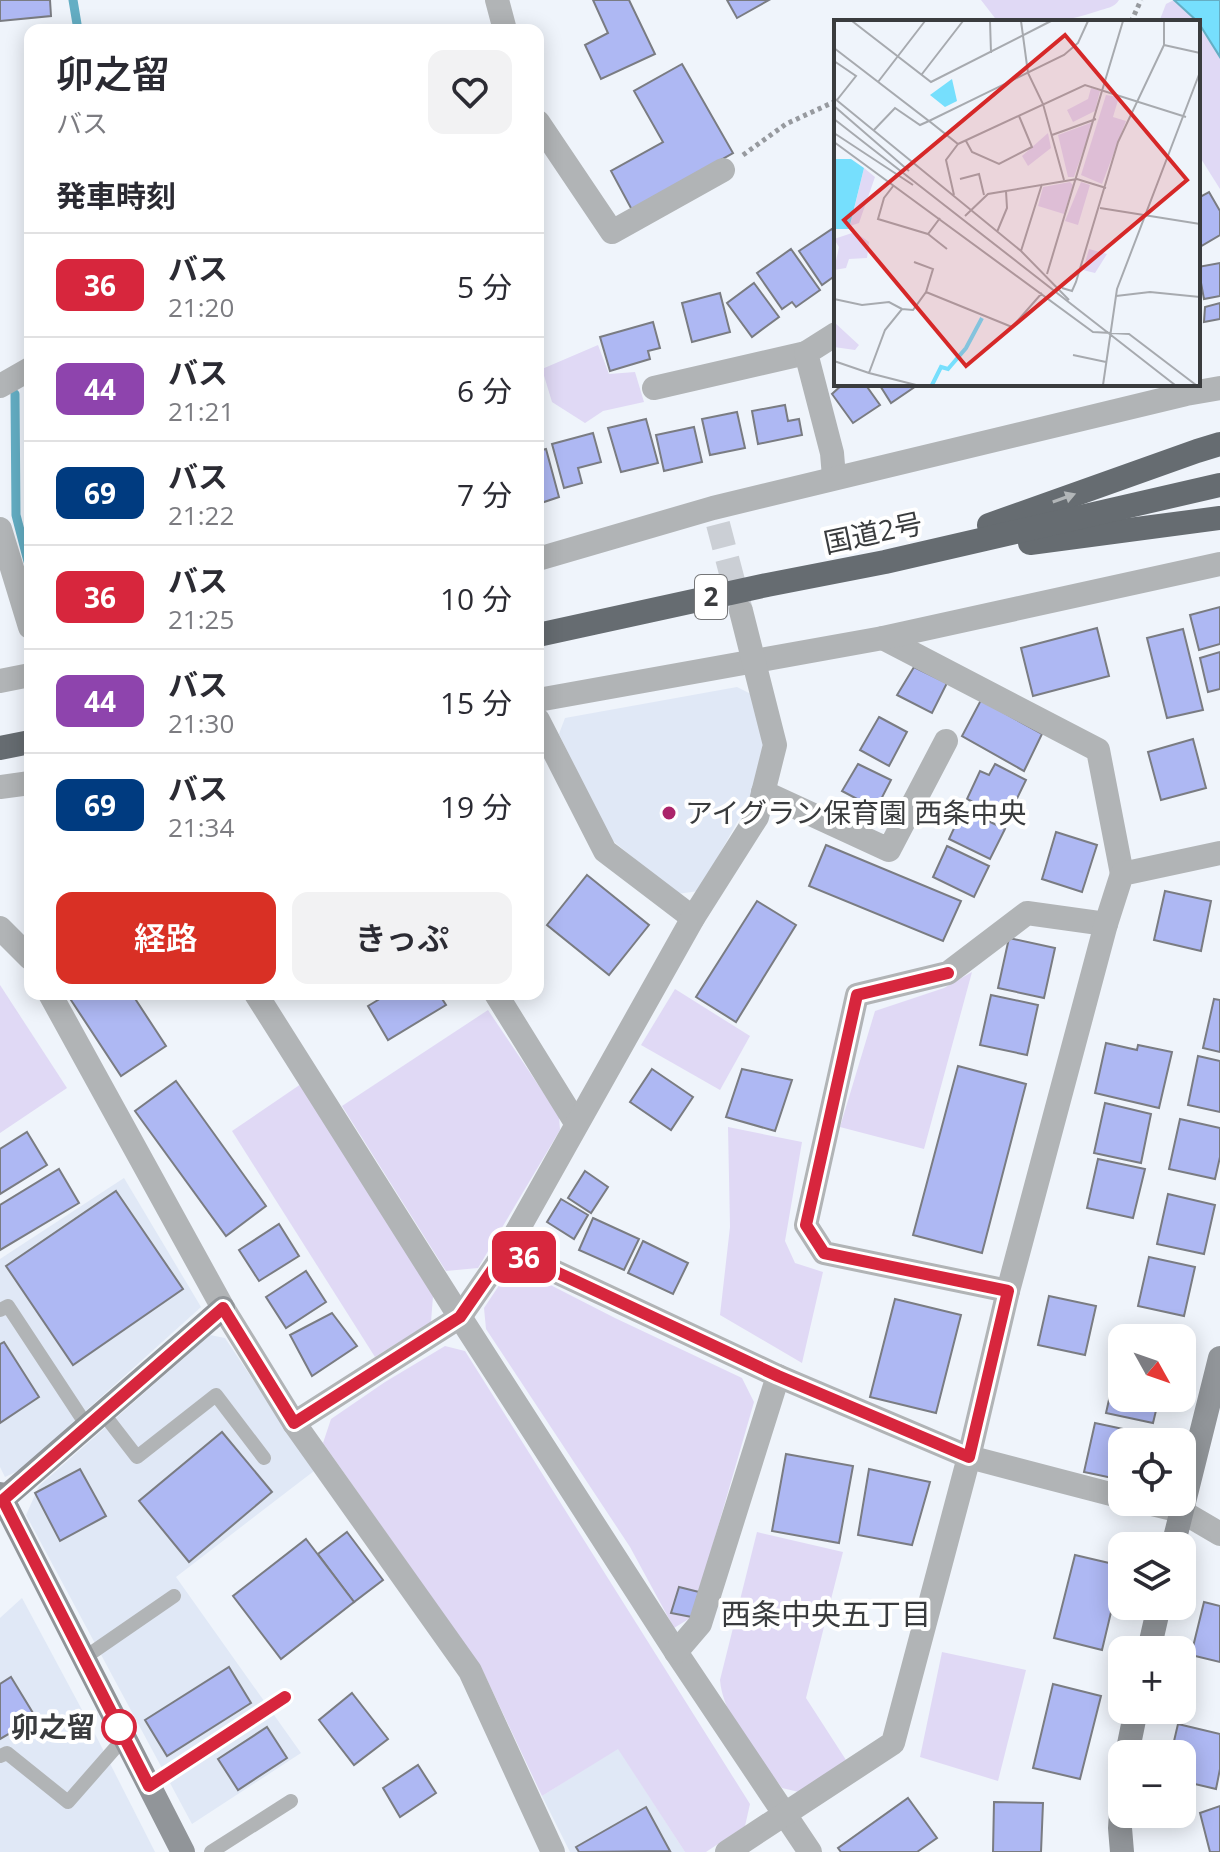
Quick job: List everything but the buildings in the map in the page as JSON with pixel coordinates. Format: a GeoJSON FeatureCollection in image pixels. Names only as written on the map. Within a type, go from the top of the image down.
{"type":"FeatureCollection","features":[{"type":"Feature","properties":{"kind":"highway"},"geometry":{"type":"LineString","coordinates":[[885,562],[1220,444]]}},
{"type":"Feature","properties":{"kind":"highway","name":"国道2号"},"geometry":{"type":"LineString","coordinates":[[544,634],[885,562],[1220,485]]}},
{"type":"Feature","properties":{"kind":"highway"},"geometry":{"type":"LineString","coordinates":[[885,562],[1220,518]]}},
{"type":"Feature","properties":{"kind":"highway"},"geometry":{"type":"LineString","coordinates":[[0,748],[24,743]]}},
{"type":"Feature","properties":{"kind":"street"},"geometry":{"type":"LineString","coordinates":[[497,0],[503,24]]}},
{"type":"Feature","properties":{"kind":"street"},"geometry":{"type":"LineString","coordinates":[[544,131],[612,232],[723,170]]}},
{"type":"Feature","properties":{"kind":"street"},"geometry":{"type":"LineString","coordinates":[[654,388],[806,353],[834,335]]}},
{"type":"Feature","properties":{"kind":"street"},"geometry":{"type":"LineString","coordinates":[[806,353],[832,453],[834,477]]}},
{"type":"Feature","properties":{"kind":"street"},"geometry":{"type":"LineString","coordinates":[[0,386],[24,372]]}},
{"type":"Feature","properties":{"kind":"street"},"geometry":{"type":"LineString","coordinates":[[544,558],[715,516],[834,477],[1185,389],[1220,388]]}},
{"type":"Feature","properties":{"kind":"street"},"geometry":{"type":"LineString","coordinates":[[0,529],[24,607]]}},
{"type":"Feature","properties":{"kind":"street"},"geometry":{"type":"LineString","coordinates":[[544,699],[883,638],[1220,564]]}},
{"type":"Feature","properties":{"kind":"street"},"geometry":{"type":"LineString","coordinates":[[294,1423],[460,1317],[507,1249],[693,918],[757,817],[775,745],[741,611]]}},
{"type":"Feature","properties":{"kind":"street"},"geometry":{"type":"LineString","coordinates":[[727,1852],[893,1743],[969,1457],[1008,1291],[1122,874],[1098,750],[883,638]]}},
{"type":"Feature","properties":{"kind":"street"},"geometry":{"type":"LineString","coordinates":[[0,681],[24,676]]}},
{"type":"Feature","properties":{"kind":"street"},"geometry":{"type":"LineString","coordinates":[[544,732],[605,851],[693,918]]}},
{"type":"Feature","properties":{"kind":"street"},"geometry":{"type":"LineString","coordinates":[[763,792],[889,850],[946,741]]}},
{"type":"Feature","properties":{"kind":"street"},"geometry":{"type":"LineString","coordinates":[[0,787],[24,784]]}},
{"type":"Feature","properties":{"kind":"street"},"geometry":{"type":"LineString","coordinates":[[1122,874],[1220,853]]}},
{"type":"Feature","properties":{"kind":"street"},"geometry":{"type":"LineString","coordinates":[[1008,1291],[824,1253],[806,1225],[857,995],[948,973],[1027,913],[1106,924]]}},
{"type":"Feature","properties":{"kind":"street"},"geometry":{"type":"LineString","coordinates":[[0,928],[24,952]]}},
{"type":"Feature","properties":{"kind":"street"},"geometry":{"type":"LineString","coordinates":[[53,1000],[223,1308],[294,1423],[470,1671],[553,1852]]}},
{"type":"Feature","properties":{"kind":"street"},"geometry":{"type":"LineString","coordinates":[[260,1000],[676,1652],[810,1852]]}},
{"type":"Feature","properties":{"kind":"street"},"geometry":{"type":"LineString","coordinates":[[500,1000],[576,1123]]}},
{"type":"Feature","properties":{"kind":"street"},"geometry":{"type":"LineString","coordinates":[[507,1249],[778,1376],[969,1457],[1108,1493]]}},
{"type":"Feature","properties":{"kind":"street"},"geometry":{"type":"LineString","coordinates":[[183,1852],[1,1499],[223,1308]]}},
{"type":"Feature","properties":{"kind":"street"},"geometry":{"type":"LineString","coordinates":[[1196,1452],[1220,1358]]}},
{"type":"Feature","properties":{"kind":"street"},"geometry":{"type":"LineString","coordinates":[[676,1652],[700,1624],[778,1376]]}},
{"type":"Feature","properties":{"kind":"street"},"geometry":{"type":"LineString","coordinates":[[1189,1516],[1220,1534]]}},
{"type":"Feature","properties":{"kind":"street"},"geometry":{"type":"LineString","coordinates":[[1120,1828],[1122,1852]]}},
{"type":"Feature","properties":{"kind":"lane"},"geometry":{"type":"LineString","coordinates":[[0,1310],[8,1306],[95,1420],[137,1457],[216,1395],[264,1458]]}},
{"type":"Feature","properties":{"kind":"lane"},"geometry":{"type":"LineString","coordinates":[[84,1658],[174,1596]]}},
{"type":"Feature","properties":{"kind":"lane"},"geometry":{"type":"LineString","coordinates":[[149,1786],[285,1697]]}},
{"type":"Feature","properties":{"kind":"lane"},"geometry":{"type":"LineString","coordinates":[[0,1756],[7,1753],[68,1802],[124,1738]]}},
{"type":"Feature","properties":{"kind":"lane"},"geometry":{"type":"LineString","coordinates":[[211,1852],[291,1801]]}},
{"type":"Feature","properties":{"kind":"path"},"geometry":{"type":"LineString","coordinates":[[1132,20],[1141,0]]}},
{"type":"Feature","properties":{"kind":"path"},"geometry":{"type":"LineString","coordinates":[[723,170],[786,124],[834,102]]}},
{"type":"Feature","properties":{"kind":"shaded area"},"geometry":{"type":"Polygon","coordinates":[[[981,0],[1119,0],[1110,7],[1072,18],[996,20],[981,0]]]}},
{"type":"Feature","properties":{"kind":"shaded area"},"geometry":{"type":"Polygon","coordinates":[[[1174,0],[1195,20],[1160,20],[1166,4],[1174,0]]]}},
{"type":"Feature","properties":{"kind":"shaded area"},"geometry":{"type":"Polygon","coordinates":[[[1200,28],[1220,57],[1220,189],[1200,157],[1200,28]]]}},
{"type":"Feature","properties":{"kind":"shaded area"},"geometry":{"type":"Polygon","coordinates":[[[598,345],[609,374],[635,372],[644,402],[603,411],[585,423],[552,402],[544,368],[598,345]]]}},
{"type":"Feature","properties":{"kind":"shaded area","name":"アイグラン保育園 西条中央"},"geometry":{"type":"Polygon","coordinates":[[[737,687],[755,696],[765,739],[755,790],[699,891],[677,894],[607,836],[559,734],[565,718],[737,687]]]}},
{"type":"Feature","properties":{"kind":"shaded area"},"geometry":{"type":"Polygon","coordinates":[[[972,972],[924,1149],[840,1127],[875,1011],[944,988],[972,972]]]}},
{"type":"Feature","properties":{"kind":"shaded area"},"geometry":{"type":"Polygon","coordinates":[[[0,985],[67,1088],[0,1133],[0,985]]]}},
{"type":"Feature","properties":{"kind":"shaded area"},"geometry":{"type":"Polygon","coordinates":[[[675,989],[750,1036],[720,1090],[641,1045],[675,989]]]}},
{"type":"Feature","properties":{"kind":"shaded area"},"geometry":{"type":"Polygon","coordinates":[[[488,1010],[559,1116],[560,1130],[478,1268],[446,1271],[342,1106],[488,1010]]]}},
{"type":"Feature","properties":{"kind":"shaded area"},"geometry":{"type":"Polygon","coordinates":[[[301,1084],[433,1296],[431,1322],[375,1357],[232,1131],[301,1084]]]}},
{"type":"Feature","properties":{"kind":"shaded area"},"geometry":{"type":"Polygon","coordinates":[[[728,1127],[802,1142],[785,1241],[795,1263],[823,1272],[802,1363],[720,1315],[730,1227],[728,1127]]]}},
{"type":"Feature","properties":{"kind":"shaded area"},"geometry":{"type":"Polygon","coordinates":[[[124,1178],[201,1307],[20,1470],[5,1477],[0,1467],[0,1259],[124,1178]]]}},
{"type":"Feature","properties":{"kind":"shaded area"},"geometry":{"type":"Polygon","coordinates":[[[523,1271],[742,1378],[754,1402],[692,1617],[674,1628],[630,1547],[486,1329],[484,1308],[506,1275],[523,1271]]]}},
{"type":"Feature","properties":{"kind":"shaded area"},"geometry":{"type":"Polygon","coordinates":[[[210,1335],[225,1338],[314,1471],[176,1577],[301,1753],[192,1824],[26,1515],[39,1486],[210,1335]]]}},
{"type":"Feature","properties":{"kind":"shaded area"},"geometry":{"type":"Polygon","coordinates":[[[445,1346],[465,1351],[750,1804],[745,1826],[706,1852],[685,1852],[618,1749],[542,1796],[481,1667],[323,1443],[331,1419],[445,1346]]]}},
{"type":"Feature","properties":{"kind":"shaded area"},"geometry":{"type":"Polygon","coordinates":[[[757,1532],[843,1552],[806,1698],[846,1760],[799,1792],[782,1788],[754,1751],[728,1709],[720,1680],[757,1532]]]}},
{"type":"Feature","properties":{"kind":"shaded area"},"geometry":{"type":"Polygon","coordinates":[[[22,1598],[155,1852],[0,1852],[0,1618],[22,1598]]]}},
{"type":"Feature","properties":{"kind":"shaded area"},"geometry":{"type":"Polygon","coordinates":[[[942,1652],[1026,1670],[998,1781],[920,1757],[942,1652]]]}},
{"type":"Feature","properties":{"kind":"shaded area"},"geometry":{"type":"Polygon","coordinates":[[[618,1748],[685,1852],[570,1852],[542,1796],[618,1748]]]}},
{"type":"Feature","properties":{"kind":"water"},"geometry":{"type":"Polygon","coordinates":[[[1174,0],[1220,0],[1220,57],[1200,25],[1200,20],[1196,20],[1174,0]]]}},
{"type":"Feature","properties":{"kind":"waterway"},"geometry":{"type":"LineString","coordinates":[[73,0],[77,24]]}},
{"type":"Feature","properties":{"kind":"waterway"},"geometry":{"type":"LineString","coordinates":[[15,394],[16,515],[24,546]]}},
{"type":"Feature","properties":{"kind":"tunnel"},"geometry":{"type":"LineString","coordinates":[[718,524],[741,611]]}},
{"type":"Feature","properties":{"kind":"bus line","name":"36"},"geometry":{"type":"LineString","coordinates":[[285,1697],[149,1786],[3,1500],[223,1308],[294,1423],[460,1317],[507,1249],[778,1376],[969,1457],[1008,1291],[824,1253],[806,1225],[857,995],[948,973]]}},
{"type":"Feature","properties":{"kind":"place","name":"アイグラン保育園 西条中央"},"geometry":{"type":"Point","coordinates":[669,813]}},
{"type":"Feature","properties":{"kind":"place","name":"卯之留"},"geometry":{"type":"Point","coordinates":[119,1727]}},
{"type":"Feature","properties":{"kind":"district","name":"西条中央五丁目"},"geometry":{"type":"Point","coordinates":[826,1615]}}]}
